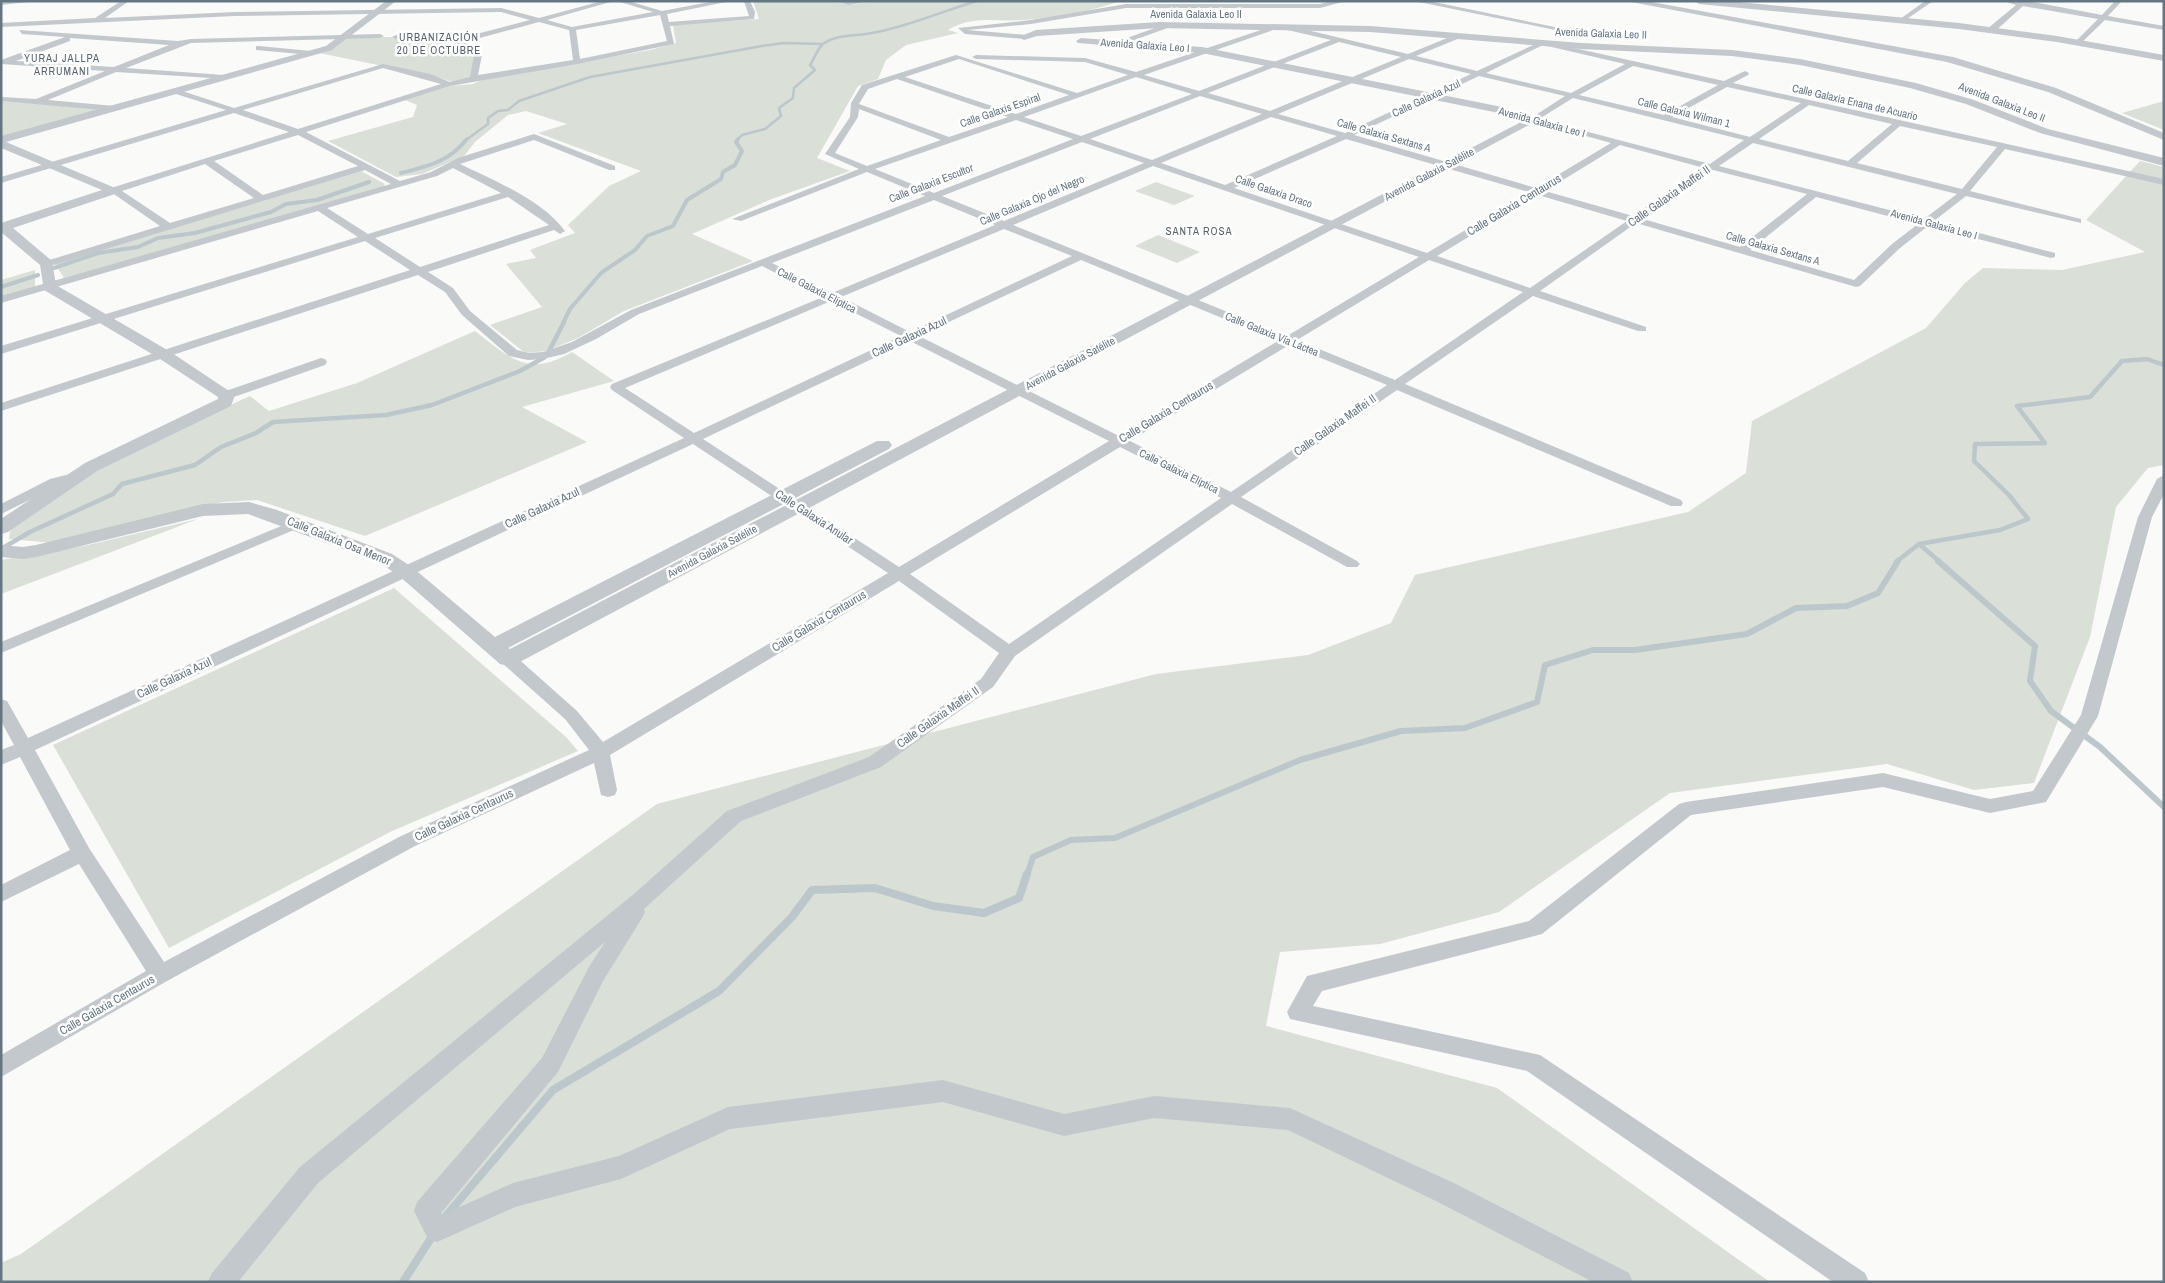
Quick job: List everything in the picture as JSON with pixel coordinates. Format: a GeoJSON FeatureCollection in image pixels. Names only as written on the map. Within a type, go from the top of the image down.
{"type":"FeatureCollection","features":[{"type":"Feature","properties":{"kind":"street"},"geometry":{"type":"LineString","coordinates":[[1,3],[34,1]]}},
{"type":"Feature","properties":{"kind":"street"},"geometry":{"type":"LineString","coordinates":[[97,20],[126,1]]}},
{"type":"Feature","properties":{"kind":"street"},"geometry":{"type":"LineString","coordinates":[[1,140],[329,48],[392,1]]}},
{"type":"Feature","properties":{"kind":"street"},"geometry":{"type":"LineString","coordinates":[[501,10],[510,1]]}},
{"type":"Feature","properties":{"kind":"street"},"geometry":{"type":"LineString","coordinates":[[396,37],[459,41],[611,1]]}},
{"type":"Feature","properties":{"kind":"street"},"geometry":{"type":"LineString","coordinates":[[620,1],[663,13]]}},
{"type":"Feature","properties":{"kind":"street"},"geometry":{"type":"LineString","coordinates":[[1,24],[235,14],[501,10],[543,19],[572,29],[728,1]]}},
{"type":"Feature","properties":{"kind":"street"},"geometry":{"type":"LineString","coordinates":[[666,24],[752,18],[752,12],[747,1]]}},
{"type":"Feature","properties":{"kind":"street"},"geometry":{"type":"LineString","coordinates":[[839,1],[867,1]]}},
{"type":"Feature","properties":{"kind":"street"},"geometry":{"type":"LineString","coordinates":[[1024,37],[978,34],[965,32],[962,28],[1031,22],[1126,6],[1320,6],[1343,1]]}},
{"type":"Feature","properties":{"kind":"street"},"geometry":{"type":"LineString","coordinates":[[1417,1],[1575,32]]}},
{"type":"Feature","properties":{"kind":"street","name":"Avenida Galaxia Leo II"},"geometry":{"type":"LineString","coordinates":[[1630,1],[1950,59],[2052,90],[2164,137]]}},
{"type":"Feature","properties":{"kind":"street"},"geometry":{"type":"LineString","coordinates":[[1699,1],[1990,30],[2164,58]]}},
{"type":"Feature","properties":{"kind":"street"},"geometry":{"type":"LineString","coordinates":[[1902,20],[1930,1]]}},
{"type":"Feature","properties":{"kind":"street"},"geometry":{"type":"LineString","coordinates":[[2006,1],[2164,28]]}},
{"type":"Feature","properties":{"kind":"street"},"geometry":{"type":"LineString","coordinates":[[2079,43],[2119,1]]}},
{"type":"Feature","properties":{"kind":"street"},"geometry":{"type":"LineString","coordinates":[[1990,30],[2024,3]]}},
{"type":"Feature","properties":{"kind":"street"},"geometry":{"type":"LineString","coordinates":[[235,14],[246,6]]}},
{"type":"Feature","properties":{"kind":"street"},"geometry":{"type":"LineString","coordinates":[[262,23],[276,13]]}},
{"type":"Feature","properties":{"kind":"street"},"geometry":{"type":"LineString","coordinates":[[2,227],[449,84],[467,82],[474,78],[577,62],[671,42],[663,13]]}},
{"type":"Feature","properties":{"kind":"street"},"geometry":{"type":"LineString","coordinates":[[146,29],[162,17]]}},
{"type":"Feature","properties":{"kind":"street"},"geometry":{"type":"LineString","coordinates":[[1117,43],[1172,25]]}},
{"type":"Feature","properties":{"kind":"street","name":"Avenida Galaxia Leo II"},"geometry":{"type":"LineString","coordinates":[[1024,37],[1036,33],[1172,25],[1272,26],[1370,30],[1542,43],[1732,53],[1776,58],[1847,71],[1941,92],[2044,131],[2164,162]]}},
{"type":"Feature","properties":{"kind":"street","name":"Calle Galaxis Espiral"},"geometry":{"type":"LineString","coordinates":[[737,219],[1014,116],[1272,26]]}},
{"type":"Feature","properties":{"kind":"street","name":"Calle Galaxia Wilman 1"},"geometry":{"type":"LineString","coordinates":[[1286,27],[1665,118],[2077,221]]}},
{"type":"Feature","properties":{"kind":"street"},"geometry":{"type":"LineString","coordinates":[[240,38],[255,28]]}},
{"type":"Feature","properties":{"kind":"street"},"geometry":{"type":"LineString","coordinates":[[572,29],[577,62]]}},
{"type":"Feature","properties":{"kind":"street"},"geometry":{"type":"LineString","coordinates":[[1,31],[311,53]]}},
{"type":"Feature","properties":{"kind":"street"},"geometry":{"type":"LineString","coordinates":[[130,40],[138,34]]}},
{"type":"Feature","properties":{"kind":"street"},"geometry":{"type":"LineString","coordinates":[[2,63],[73,36]]}},
{"type":"Feature","properties":{"kind":"street"},"geometry":{"type":"LineString","coordinates":[[38,102],[180,43],[240,38],[380,36]]}},
{"type":"Feature","properties":{"kind":"street","name":"Calle Galaxia Ojo del Negro"},"geometry":{"type":"LineString","coordinates":[[616,387],[1457,36]]}},
{"type":"Feature","properties":{"kind":"street","name":"Avenida Galaxia Leo I"},"geometry":{"type":"LineString","coordinates":[[1024,37],[1036,41],[1117,43],[1202,50],[1502,110],[1526,118],[2051,255]]}},
{"type":"Feature","properties":{"kind":"street","name":"Calle Galaxia Escultor"},"geometry":{"type":"LineString","coordinates":[[418,270],[449,290],[466,313],[513,353],[522,357],[534,357],[559,353],[636,312],[1340,39]]}},
{"type":"Feature","properties":{"kind":"street"},"geometry":{"type":"LineString","coordinates":[[459,41],[471,46],[476,53],[474,78]]}},
{"type":"Feature","properties":{"kind":"street","name":"Calle Galaxia Enana de Acuario"},"geometry":{"type":"LineString","coordinates":[[1542,43],[2164,182]]}},
{"type":"Feature","properties":{"kind":"street","name":"Calle Galaxia Azul"},"geometry":{"type":"LineString","coordinates":[[1226,188],[1345,136],[1542,43]]}},
{"type":"Feature","properties":{"kind":"street"},"geometry":{"type":"LineString","coordinates":[[948,140],[855,105],[865,87],[959,56],[1076,95]]}},
{"type":"Feature","properties":{"kind":"street","name":"Calle Galaxia Sextans A"},"geometry":{"type":"LineString","coordinates":[[959,56],[1085,60],[1856,284],[1896,246],[1928,222]]}},
{"type":"Feature","properties":{"kind":"street"},"geometry":{"type":"LineString","coordinates":[[2,63],[224,77]]}},
{"type":"Feature","properties":{"kind":"street","name":"Avenida Galaxia Satélite"},"geometry":{"type":"LineString","coordinates":[[501,652],[783,496],[1003,383],[1182,297],[1631,64]]}},
{"type":"Feature","properties":{"kind":"street"},"geometry":{"type":"LineString","coordinates":[[1,180],[383,66],[427,76],[449,84]]}},
{"type":"Feature","properties":{"kind":"street"},"geometry":{"type":"LineString","coordinates":[[1665,118],[1745,73]]}},
{"type":"Feature","properties":{"kind":"street","name":"Calle Galaxia Draco"},"geometry":{"type":"LineString","coordinates":[[898,77],[1642,329]]}},
{"type":"Feature","properties":{"kind":"street"},"geometry":{"type":"LineString","coordinates":[[176,91],[299,132],[399,184]]}},
{"type":"Feature","properties":{"kind":"street"},"geometry":{"type":"LineString","coordinates":[[1,99],[112,108]]}},
{"type":"Feature","properties":{"kind":"street","name":"Calle Galaxia Maffei II"},"geometry":{"type":"LineString","coordinates":[[220,1282],[309,1175],[642,899],[734,816],[876,762],[987,683],[1009,652],[1394,384],[1636,220],[1750,139],[1807,103]]}},
{"type":"Feature","properties":{"kind":"street","name":"Calle Galaxia Vía Láctea"},"geometry":{"type":"LineString","coordinates":[[855,105],[854,117],[830,154],[931,197],[1394,384],[1676,503]]}},
{"type":"Feature","properties":{"kind":"street"},"geometry":{"type":"LineString","coordinates":[[1850,164],[1898,123]]}},
{"type":"Feature","properties":{"kind":"street"},"geometry":{"type":"LineString","coordinates":[[1,300],[434,174],[453,164],[534,137],[612,168]]}},
{"type":"Feature","properties":{"kind":"street","name":"Calle Galaxia Centaurus"},"geometry":{"type":"LineString","coordinates":[[1,1067],[160,974],[408,841],[601,752],[1620,142]]}},
{"type":"Feature","properties":{"kind":"street"},"geometry":{"type":"LineString","coordinates":[[1,144],[114,190],[168,227]]}},
{"type":"Feature","properties":{"kind":"street"},"geometry":{"type":"LineString","coordinates":[[1928,222],[1964,193],[2002,147]]}},
{"type":"Feature","properties":{"kind":"street"},"geometry":{"type":"LineString","coordinates":[[208,162],[262,199]]}},
{"type":"Feature","properties":{"kind":"street"},"geometry":{"type":"LineString","coordinates":[[1,407],[418,270],[559,229],[533,207],[453,164]]}},
{"type":"Feature","properties":{"kind":"street"},"geometry":{"type":"LineString","coordinates":[[47,264],[366,167]]}},
{"type":"Feature","properties":{"kind":"street"},"geometry":{"type":"LineString","coordinates":[[1742,251],[1815,193]]}},
{"type":"Feature","properties":{"kind":"street"},"geometry":{"type":"LineString","coordinates":[[1,350],[508,194]]}},
{"type":"Feature","properties":{"kind":"street"},"geometry":{"type":"LineString","coordinates":[[320,208],[418,270]]}},
{"type":"Feature","properties":{"kind":"street"},"geometry":{"type":"LineString","coordinates":[[2,227],[47,264],[48,286]]}},
{"type":"Feature","properties":{"kind":"street","name":"Calle Galaxia Azul"},"geometry":{"type":"LineString","coordinates":[[1,758],[692,439],[1081,256]]}},
{"type":"Feature","properties":{"kind":"street","name":"Calle Galaxia Elíptica"},"geometry":{"type":"LineString","coordinates":[[762,262],[1230,497],[1352,564]]}},
{"type":"Feature","properties":{"kind":"street"},"geometry":{"type":"LineString","coordinates":[[48,286],[163,354],[227,395]]}},
{"type":"Feature","properties":{"kind":"street","name":"Avenida Galaxia Satélite"},"geometry":{"type":"LineString","coordinates":[[501,652],[798,506],[1018,390],[1182,297]]}},
{"type":"Feature","properties":{"kind":"street"},"geometry":{"type":"LineString","coordinates":[[227,395],[321,362]]}},
{"type":"Feature","properties":{"kind":"street","name":"Calle Galaxia Anular"},"geometry":{"type":"LineString","coordinates":[[616,387],[692,439],[783,496],[898,573],[1009,652]]}},
{"type":"Feature","properties":{"kind":"street"},"geometry":{"type":"LineString","coordinates":[[1,528],[74,477],[124,449],[225,402],[227,395]]}},
{"type":"Feature","properties":{"kind":"street"},"geometry":{"type":"LineString","coordinates":[[1,510],[55,482],[74,477]]}},
{"type":"Feature","properties":{"kind":"street"},"geometry":{"type":"LineString","coordinates":[[1856,1282],[1532,1062],[1298,1012],[1315,983],[1536,928],[1686,809],[1883,780],[1990,806],[2040,797],[2089,716],[2145,517],[2164,479]]}},
{"type":"Feature","properties":{"kind":"street","name":"Calle Galaxia Osa Menor"},"geometry":{"type":"LineString","coordinates":[[1,550],[23,553],[36,551],[203,510],[249,508],[385,558],[405,571],[501,652],[570,715],[601,752],[608,790]]}},
{"type":"Feature","properties":{"kind":"street"},"geometry":{"type":"LineString","coordinates":[[1,648],[296,524]]}},
{"type":"Feature","properties":{"kind":"street"},"geometry":{"type":"LineString","coordinates":[[1,705],[82,853],[160,974]]}},
{"type":"Feature","properties":{"kind":"street"},"geometry":{"type":"LineString","coordinates":[[1,894],[82,853]]}},
{"type":"Feature","properties":{"kind":"street"},"geometry":{"type":"LineString","coordinates":[[642,899],[596,974],[550,1064],[426,1212],[436,1230],[513,1195],[621,1167],[728,1118],[943,1091],[1064,1125],[1154,1107],[1290,1119],[1447,1193],[1620,1282]]}},
{"type":"Feature","properties":{"kind":"shaded area"},"geometry":{"type":"Polygon","coordinates":[[[753,1],[833,1],[851,5],[872,1],[1121,1],[1085,11],[1048,18],[966,22],[948,30],[958,33],[906,45],[886,60],[878,79],[858,86],[817,158],[850,171],[769,200],[692,234],[753,261],[624,311],[578,338],[546,351],[525,353],[490,325],[542,307],[506,264],[536,258],[530,250],[575,233],[568,225],[609,186],[641,171],[538,133],[567,124],[526,111],[508,115],[475,142],[464,156],[422,174],[396,177],[328,141],[413,117],[417,105],[405,100],[450,86],[473,84],[484,79],[650,50],[676,43],[673,25],[759,19],[753,1]]]}},
{"type":"Feature","properties":{"kind":"shaded area"},"geometry":{"type":"Polygon","coordinates":[[[387,37],[421,39],[454,44],[475,53],[470,80],[456,83],[437,77],[319,53],[336,47],[347,38],[387,37]]]}},
{"type":"Feature","properties":{"kind":"shaded area"},"geometry":{"type":"Polygon","coordinates":[[[1,101],[101,109],[1,137],[1,101]]]}},
{"type":"Feature","properties":{"kind":"shaded area"},"geometry":{"type":"Polygon","coordinates":[[[2164,101],[2164,130],[2122,113],[2164,101]]]}},
{"type":"Feature","properties":{"kind":"shaded area"},"geometry":{"type":"Polygon","coordinates":[[[2140,161],[2164,167],[2164,465],[2148,468],[2116,507],[2090,637],[2034,783],[1974,790],[1887,764],[1670,793],[1499,912],[1380,944],[1280,952],[1266,1026],[1497,1088],[1770,1282],[1,1282],[1,1263],[21,1254],[657,804],[1156,674],[1308,655],[1391,623],[1415,575],[1688,512],[1746,473],[1752,421],[1926,328],[1965,283],[1983,268],[2062,270],[2145,252],[2086,220],[2140,161]]]}},
{"type":"Feature","properties":{"kind":"shaded area"},"geometry":{"type":"Polygon","coordinates":[[[361,171],[385,184],[382,188],[64,278],[55,264],[361,171]]]}},
{"type":"Feature","properties":{"kind":"shaded area"},"geometry":{"type":"Polygon","coordinates":[[[1156,182],[1195,196],[1174,205],[1135,191],[1156,182]]]}},
{"type":"Feature","properties":{"kind":"shaded area"},"geometry":{"type":"Polygon","coordinates":[[[1158,235],[1200,252],[1177,263],[1135,246],[1158,235]]]}},
{"type":"Feature","properties":{"kind":"shaded area"},"geometry":{"type":"Polygon","coordinates":[[[35,270],[35,287],[1,297],[1,280],[35,270]]]}},
{"type":"Feature","properties":{"kind":"shaded area"},"geometry":{"type":"Polygon","coordinates":[[[475,331],[509,356],[531,364],[557,360],[572,352],[614,381],[522,407],[587,442],[365,536],[257,500],[223,502],[54,543],[9,539],[10,531],[22,519],[100,465],[250,396],[269,411],[357,383],[475,331]]]}},
{"type":"Feature","properties":{"kind":"shaded area"},"geometry":{"type":"Polygon","coordinates":[[[198,519],[1,594],[1,560],[88,545],[198,519]]]}},
{"type":"Feature","properties":{"kind":"shaded area"},"geometry":{"type":"Polygon","coordinates":[[[394,588],[566,737],[578,751],[390,832],[169,948],[53,745],[394,588]]]}},
{"type":"Feature","properties":{"kind":"waterway"},"geometry":{"type":"LineString","coordinates":[[738,139],[742,135],[765,129],[781,116],[779,108],[793,98],[794,88],[815,70],[810,65],[820,47],[832,39],[894,28],[977,1]]}},
{"type":"Feature","properties":{"kind":"waterway"},"geometry":{"type":"LineString","coordinates":[[466,140],[488,124],[488,118],[498,111],[508,110],[519,101],[590,77],[762,46],[784,43],[823,44]]}},
{"type":"Feature","properties":{"kind":"waterway"},"geometry":{"type":"LineString","coordinates":[[563,323],[570,309],[601,273],[635,250],[647,236],[673,226],[687,200],[721,179],[723,172],[735,165],[742,151],[736,142],[738,139]]}},
{"type":"Feature","properties":{"kind":"waterway"},"geometry":{"type":"LineString","coordinates":[[401,173],[445,158],[466,140]]}},
{"type":"Feature","properties":{"kind":"waterway"},"geometry":{"type":"LineString","coordinates":[[54,268],[98,253],[138,247],[158,238],[195,233],[271,212],[286,204],[317,200],[369,182]]}},
{"type":"Feature","properties":{"kind":"waterway"},"geometry":{"type":"LineString","coordinates":[[1,287],[38,275]]}},
{"type":"Feature","properties":{"kind":"waterway"},"geometry":{"type":"LineString","coordinates":[[549,351],[564,322]]}},
{"type":"Feature","properties":{"kind":"waterway"},"geometry":{"type":"LineString","coordinates":[[1,549],[30,532],[113,494],[122,484],[195,465],[221,447],[256,433],[273,422],[386,415],[432,405],[520,371],[545,357]]}},
{"type":"Feature","properties":{"kind":"waterway"},"geometry":{"type":"LineString","coordinates":[[1919,544],[2000,530],[2028,519],[2009,495],[1974,461],[1975,444],[2045,443],[2017,406],[2090,397],[2122,361],[2147,359],[2164,365]]}},
{"type":"Feature","properties":{"kind":"waterway"},"geometry":{"type":"LineString","coordinates":[[1896,562],[1919,544]]}},
{"type":"Feature","properties":{"kind":"waterway"},"geometry":{"type":"LineString","coordinates":[[1919,544],[1940,562]]}},
{"type":"Feature","properties":{"kind":"waterway"},"geometry":{"type":"LineString","coordinates":[[1027,875],[1033,857],[1071,840],[1115,838],[1300,760],[1401,731],[1465,728],[1537,702],[1545,665],[1593,650],[1635,650],[1747,634],[1796,608],[1847,606],[1878,593],[1898,561]]}},
{"type":"Feature","properties":{"kind":"waterway"},"geometry":{"type":"LineString","coordinates":[[1938,561],[2035,646],[2030,681],[2051,711],[2100,747],[2164,807]]}},
{"type":"Feature","properties":{"kind":"waterway"},"geometry":{"type":"LineString","coordinates":[[445,1217],[553,1090],[719,991],[792,917],[812,890],[875,888],[933,906],[984,913],[1019,898],[1027,874]]}},
{"type":"Feature","properties":{"kind":"waterway"},"geometry":{"type":"LineString","coordinates":[[403,1282],[433,1235]]}},
{"type":"Feature","properties":{"kind":"district","name":"URBANIZACIÓN 20 DE OCTUBRE"},"geometry":{"type":"Point","coordinates":[439,43]}},
{"type":"Feature","properties":{"kind":"district","name":"YURAJ JALLPA ARRUMANI"},"geometry":{"type":"Point","coordinates":[62,64]}},
{"type":"Feature","properties":{"kind":"district","name":"SANTA ROSA"},"geometry":{"type":"Point","coordinates":[1199,231]}}]}
